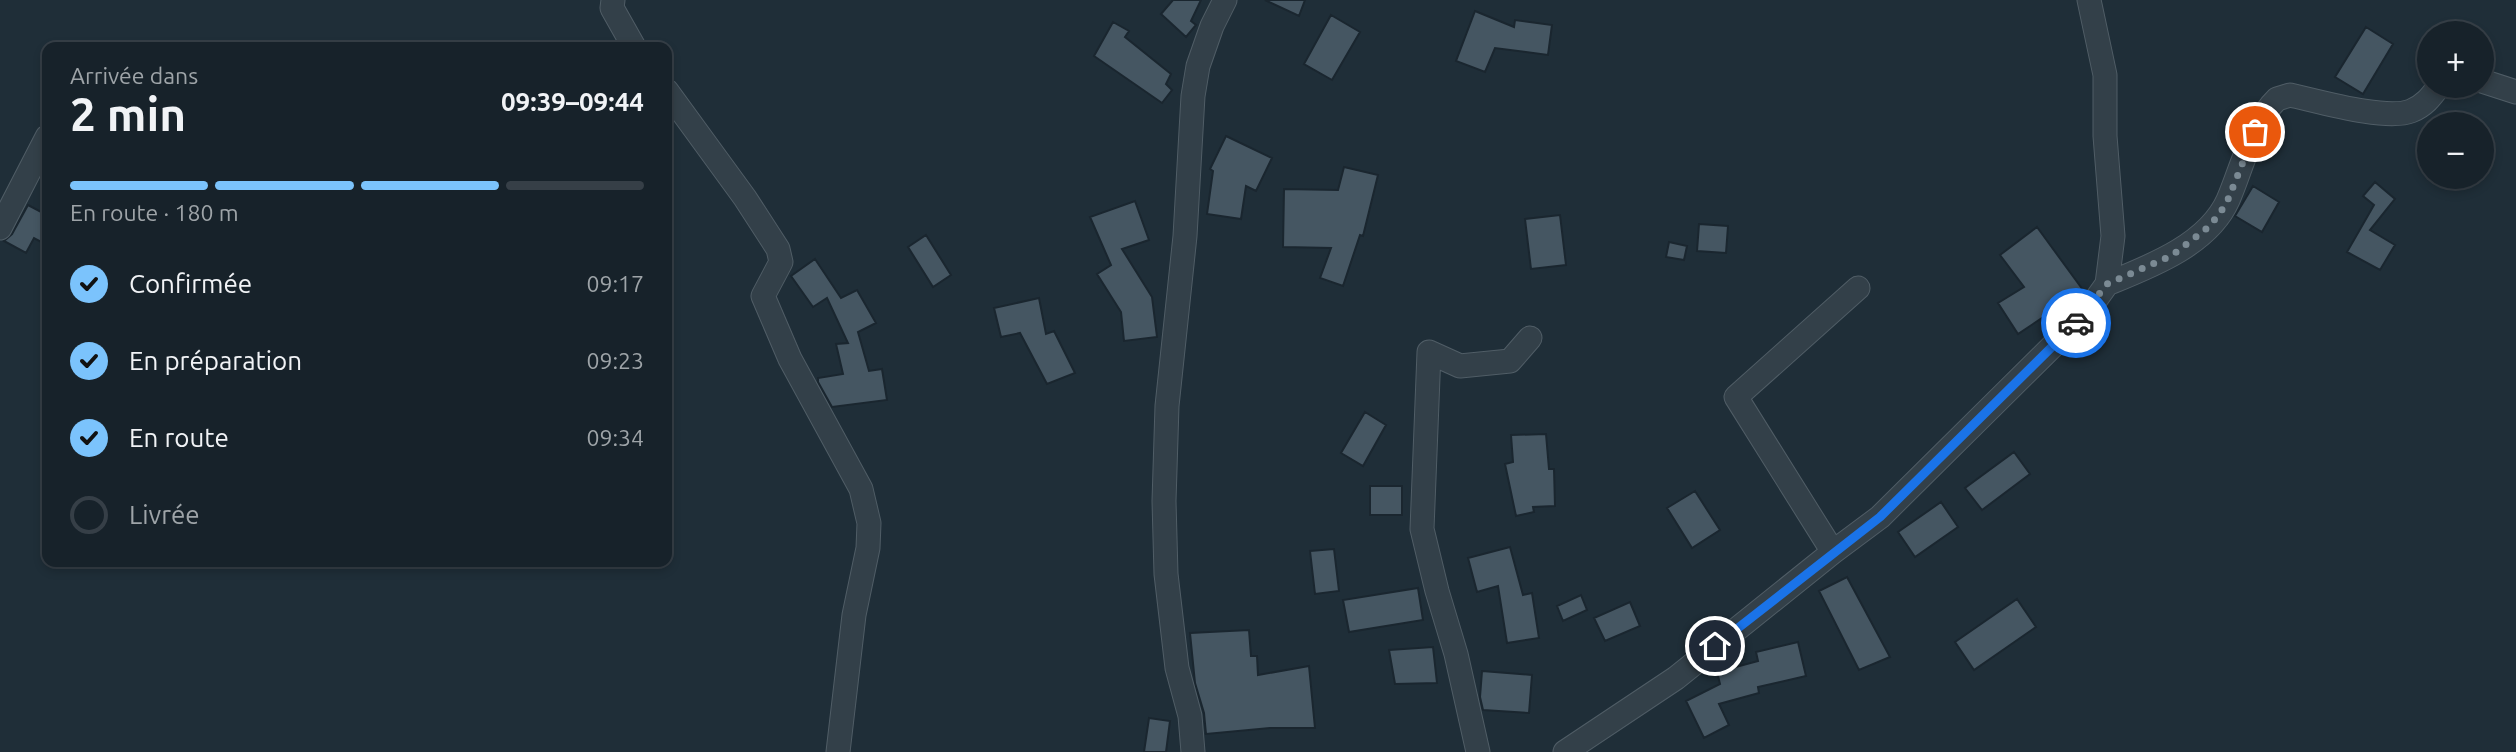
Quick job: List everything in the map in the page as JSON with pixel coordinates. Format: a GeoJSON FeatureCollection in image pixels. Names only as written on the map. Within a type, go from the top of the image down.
{"type":"FeatureCollection","features":[{"type":"Feature","properties":{"kind":"street"},"geometry":{"type":"LineString","coordinates":[[613,0],[612,8],[631,42]]}},
{"type":"Feature","properties":{"kind":"street"},"geometry":{"type":"LineString","coordinates":[[1193,752],[1190,716],[1177,668],[1166,574],[1164,501],[1167,406],[1185,236],[1193,96],[1198,66],[1212,26],[1225,0]]}},
{"type":"Feature","properties":{"kind":"street"},"geometry":{"type":"LineString","coordinates":[[1565,752],[1676,678],[1880,517],[2087,312],[2107,284],[2113,236],[2105,136],[2105,75],[2089,0]]}},
{"type":"Feature","properties":{"kind":"street"},"geometry":{"type":"LineString","coordinates":[[2494,86],[2516,92]]}},
{"type":"Feature","properties":{"kind":"street"},"geometry":{"type":"LineString","coordinates":[[2107,284],[2171,256],[2205,230],[2218,216],[2227,202],[2255,132],[2277,99],[2290,95],[2383,113],[2402,114],[2421,106],[2431,98]]}},
{"type":"Feature","properties":{"kind":"street"},"geometry":{"type":"LineString","coordinates":[[672,98],[745,198],[778,249],[781,262],[763,296],[790,359],[861,489],[869,523],[868,548],[854,615],[838,752]]}},
{"type":"Feature","properties":{"kind":"street"},"geometry":{"type":"LineString","coordinates":[[0,228],[42,147]]}},
{"type":"Feature","properties":{"kind":"street"},"geometry":{"type":"LineString","coordinates":[[1833,552],[1737,397],[1858,288]]}},
{"type":"Feature","properties":{"kind":"street"},"geometry":{"type":"LineString","coordinates":[[1478,752],[1456,654],[1422,529],[1429,352],[1460,366],[1510,361],[1530,338]]}},
{"type":"Feature","properties":{"kind":"building"},"geometry":{"type":"Polygon","coordinates":[[[1173,0],[1201,0],[1191,21],[1196,25],[1186,37],[1161,14],[1173,0]]]}},
{"type":"Feature","properties":{"kind":"building"},"geometry":{"type":"Polygon","coordinates":[[[1265,0],[1305,0],[1299,16],[1265,0]]]}},
{"type":"Feature","properties":{"kind":"building"},"geometry":{"type":"Polygon","coordinates":[[[1475,11],[1514,27],[1515,20],[1552,25],[1548,55],[1495,48],[1485,72],[1456,61],[1475,11]]]}},
{"type":"Feature","properties":{"kind":"building"},"geometry":{"type":"Polygon","coordinates":[[[1331,15],[1360,32],[1332,80],[1304,64],[1331,15]]]}},
{"type":"Feature","properties":{"kind":"building"},"geometry":{"type":"Polygon","coordinates":[[[1113,22],[1129,31],[1125,37],[1171,74],[1166,84],[1172,90],[1162,103],[1094,56],[1113,22]]]}},
{"type":"Feature","properties":{"kind":"building"},"geometry":{"type":"Polygon","coordinates":[[[2366,27],[2393,44],[2363,94],[2335,77],[2366,27]]]}},
{"type":"Feature","properties":{"kind":"building"},"geometry":{"type":"Polygon","coordinates":[[[1226,136],[1272,158],[1256,191],[1246,186],[1241,219],[1207,214],[1213,171],[1210,169],[1226,136]]]}},
{"type":"Feature","properties":{"kind":"building"},"geometry":{"type":"Polygon","coordinates":[[[1344,167],[1378,175],[1363,236],[1360,235],[1343,286],[1320,278],[1331,248],[1283,247],[1284,189],[1338,190],[1344,167]]]}},
{"type":"Feature","properties":{"kind":"building"},"geometry":{"type":"Polygon","coordinates":[[[2375,182],[2395,199],[2370,230],[2395,245],[2380,270],[2347,252],[2374,205],[2363,196],[2375,182]]]}},
{"type":"Feature","properties":{"kind":"building"},"geometry":{"type":"Polygon","coordinates":[[[2253,186],[2279,202],[2262,232],[2235,216],[2253,186]]]}},
{"type":"Feature","properties":{"kind":"building"},"geometry":{"type":"Polygon","coordinates":[[[1135,201],[1149,240],[1122,249],[1152,297],[1157,337],[1124,341],[1121,312],[1097,274],[1111,265],[1090,217],[1135,201]]]}},
{"type":"Feature","properties":{"kind":"building"},"geometry":{"type":"Polygon","coordinates":[[[28,205],[42,212],[42,242],[34,238],[26,253],[4,241],[12,234],[28,205]]]}},
{"type":"Feature","properties":{"kind":"building"},"geometry":{"type":"Polygon","coordinates":[[[1560,215],[1566,265],[1531,269],[1525,219],[1560,215]]]}},
{"type":"Feature","properties":{"kind":"building"},"geometry":{"type":"Polygon","coordinates":[[[1699,224],[1728,226],[1726,253],[1697,251],[1699,224]]]}},
{"type":"Feature","properties":{"kind":"building"},"geometry":{"type":"Polygon","coordinates":[[[2037,227],[2083,290],[2046,318],[2045,316],[2018,334],[1998,303],[2024,287],[2000,255],[2037,227]]]}},
{"type":"Feature","properties":{"kind":"building"},"geometry":{"type":"Polygon","coordinates":[[[926,235],[951,275],[933,287],[908,247],[926,235]]]}},
{"type":"Feature","properties":{"kind":"building"},"geometry":{"type":"Polygon","coordinates":[[[1669,242],[1687,246],[1684,260],[1666,257],[1669,242]]]}},
{"type":"Feature","properties":{"kind":"building"},"geometry":{"type":"Polygon","coordinates":[[[815,259],[841,298],[857,290],[876,323],[858,332],[869,371],[882,369],[887,400],[832,407],[818,382],[818,378],[843,374],[836,344],[848,343],[827,298],[813,307],[791,276],[815,259]]]}},
{"type":"Feature","properties":{"kind":"building"},"geometry":{"type":"Polygon","coordinates":[[[1039,298],[1046,334],[1054,331],[1075,373],[1047,384],[1020,333],[1001,337],[994,308],[1039,298]]]}},
{"type":"Feature","properties":{"kind":"building"},"geometry":{"type":"Polygon","coordinates":[[[1365,412],[1386,425],[1363,466],[1341,453],[1365,412]]]}},
{"type":"Feature","properties":{"kind":"building"},"geometry":{"type":"Polygon","coordinates":[[[1546,434],[1549,469],[1554,469],[1555,506],[1533,507],[1534,512],[1516,516],[1505,464],[1513,462],[1511,435],[1546,434]]]}},
{"type":"Feature","properties":{"kind":"building"},"geometry":{"type":"Polygon","coordinates":[[[2014,452],[2030,474],[1982,510],[1965,488],[2014,452]]]}},
{"type":"Feature","properties":{"kind":"building"},"geometry":{"type":"Polygon","coordinates":[[[1370,486],[1402,486],[1402,515],[1370,515],[1370,486]]]}},
{"type":"Feature","properties":{"kind":"building"},"geometry":{"type":"Polygon","coordinates":[[[1695,491],[1720,530],[1692,548],[1667,508],[1695,491]]]}},
{"type":"Feature","properties":{"kind":"building"},"geometry":{"type":"Polygon","coordinates":[[[1941,502],[1958,527],[1915,557],[1898,532],[1941,502]]]}},
{"type":"Feature","properties":{"kind":"building"},"geometry":{"type":"Polygon","coordinates":[[[1510,547],[1523,595],[1532,593],[1539,638],[1507,643],[1498,586],[1477,592],[1468,558],[1510,547]]]}},
{"type":"Feature","properties":{"kind":"building"},"geometry":{"type":"Polygon","coordinates":[[[1334,549],[1339,591],[1315,594],[1310,551],[1334,549]]]}},
{"type":"Feature","properties":{"kind":"building"},"geometry":{"type":"Polygon","coordinates":[[[1847,577],[1890,657],[1859,670],[1819,591],[1847,577]]]}},
{"type":"Feature","properties":{"kind":"building"},"geometry":{"type":"Polygon","coordinates":[[[1418,588],[1423,620],[1349,632],[1343,600],[1418,588]]]}},
{"type":"Feature","properties":{"kind":"building"},"geometry":{"type":"Polygon","coordinates":[[[1581,595],[1587,610],[1563,621],[1557,606],[1581,595]]]}},
{"type":"Feature","properties":{"kind":"building"},"geometry":{"type":"Polygon","coordinates":[[[2017,599],[2036,627],[1974,670],[1955,642],[2017,599]]]}},
{"type":"Feature","properties":{"kind":"building"},"geometry":{"type":"Polygon","coordinates":[[[1630,602],[1640,626],[1605,641],[1594,618],[1630,602]]]}},
{"type":"Feature","properties":{"kind":"building"},"geometry":{"type":"Polygon","coordinates":[[[1249,630],[1251,656],[1257,656],[1258,675],[1309,666],[1315,728],[1270,728],[1206,734],[1204,713],[1195,683],[1190,633],[1249,630]]]}},
{"type":"Feature","properties":{"kind":"building"},"geometry":{"type":"Polygon","coordinates":[[[1798,642],[1806,676],[1758,687],[1759,693],[1719,704],[1729,725],[1704,738],[1686,701],[1720,684],[1717,672],[1758,661],[1756,652],[1798,642]]]}},
{"type":"Feature","properties":{"kind":"building"},"geometry":{"type":"Polygon","coordinates":[[[1433,647],[1437,683],[1395,684],[1389,650],[1433,647]]]}},
{"type":"Feature","properties":{"kind":"building"},"geometry":{"type":"Polygon","coordinates":[[[1482,671],[1532,675],[1529,713],[1483,710],[1480,697],[1482,671]]]}},
{"type":"Feature","properties":{"kind":"building"},"geometry":{"type":"Polygon","coordinates":[[[1149,718],[1170,721],[1166,752],[1144,752],[1149,718]]]}},
{"type":"Feature","properties":{"kind":"way so far"},"geometry":{"type":"LineString","coordinates":[[2076,323],[2107,284],[2171,256],[2205,230],[2227,202],[2255,132]]}},
{"type":"Feature","properties":{"kind":"route"},"geometry":{"type":"LineString","coordinates":[[1715,646],[1880,517],[2076,323]]}}]}
